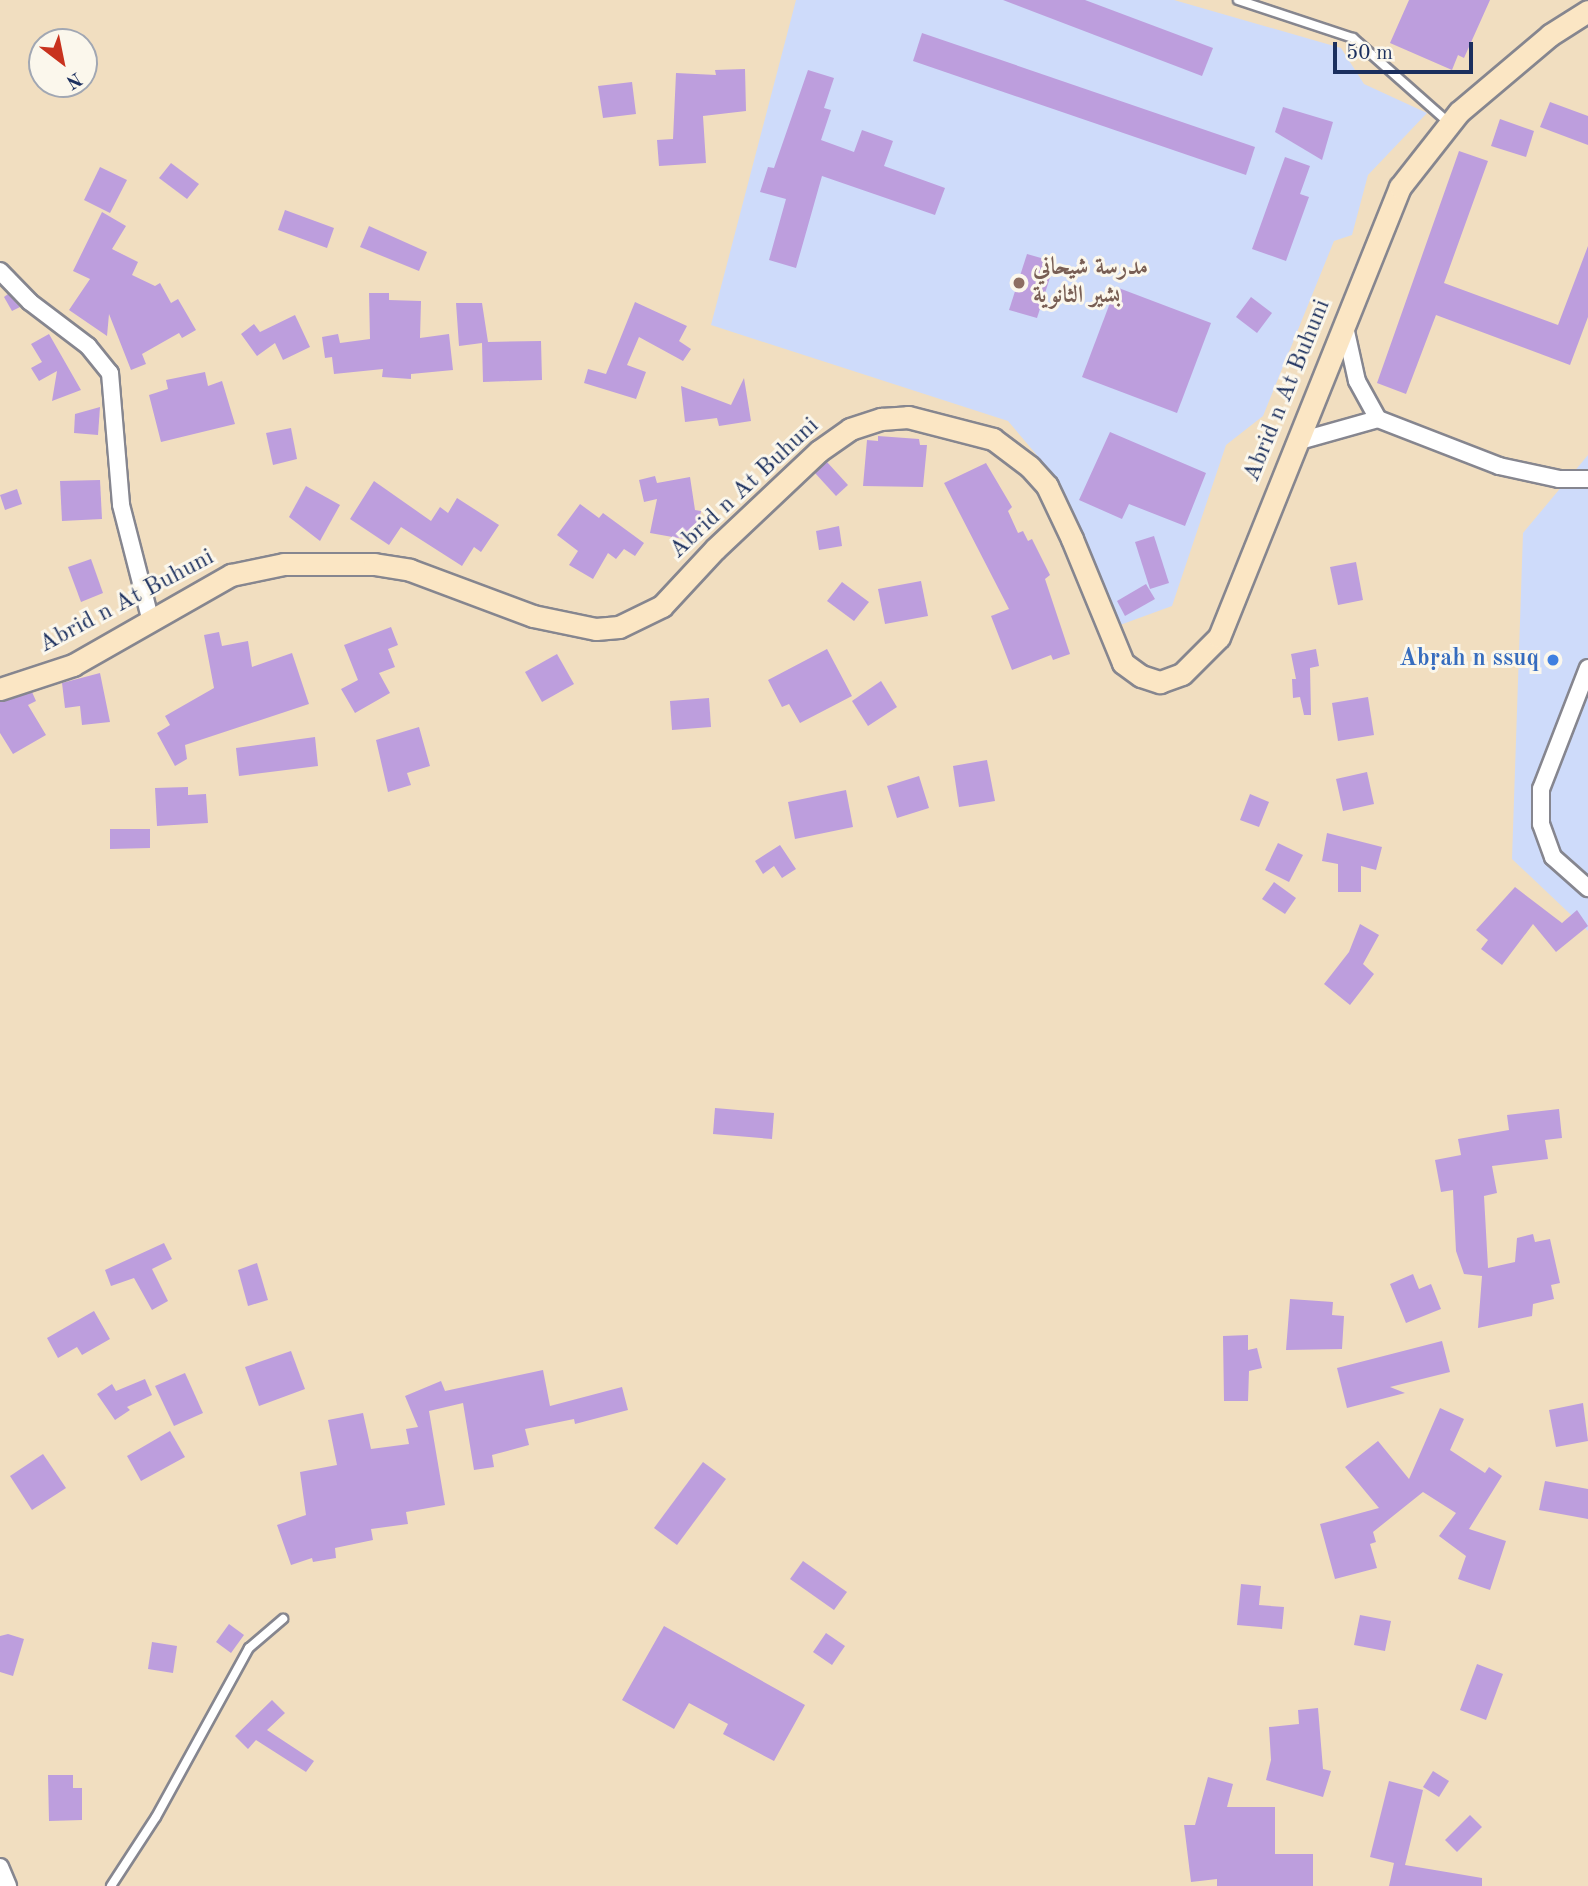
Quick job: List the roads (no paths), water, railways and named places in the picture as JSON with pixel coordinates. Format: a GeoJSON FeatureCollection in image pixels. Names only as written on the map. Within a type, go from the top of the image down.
{"type":"FeatureCollection","features":[{"type":"Feature","properties":{"kind":"street","name":"Abrid n At Buhuni"},"geometry":{"type":"LineString","coordinates":[[0,688],[73,665],[215,582],[252,569],[344,563],[410,570],[503,606],[572,626],[619,626],[662,606],[715,549],[819,451],[849,429],[881,419],[908,417],[993,439],[1030,467],[1047,486],[1123,663],[1141,676],[1160,682],[1197,663],[1219,637],[1345,318],[1400,187],[1450,124],[1550,35],[1588,10]]}},
{"type":"Feature","properties":{"kind":"street"},"geometry":{"type":"LineString","coordinates":[[0,271],[30,302],[88,346],[110,373],[121,505],[150,618]]}},
{"type":"Feature","properties":{"kind":"street"},"geometry":{"type":"LineString","coordinates":[[1345,318],[1357,381],[1378,419]]}},
{"type":"Feature","properties":{"kind":"street"},"geometry":{"type":"LineString","coordinates":[[1296,442],[1378,419],[1499,466],[1549,477],[1588,479]]}},
{"type":"Feature","properties":{"kind":"street"},"geometry":{"type":"LineString","coordinates":[[1588,668],[1541,789],[1541,812],[1553,857],[1588,888]]}},
{"type":"Feature","properties":{"kind":"street"},"geometry":{"type":"LineString","coordinates":[[0,1867],[8,1886]]}},
{"type":"Feature","properties":{"kind":"lane"},"geometry":{"type":"LineString","coordinates":[[1238,0],[1353,38],[1450,124]]}},
{"type":"Feature","properties":{"kind":"lane"},"geometry":{"type":"LineString","coordinates":[[111,1886],[156,1816],[249,1648],[283,1619]]}},
{"type":"Feature","properties":{"kind":"place","name":"مدرسة شيحاني بشير الثانوية"},"geometry":{"type":"Point","coordinates":[1019,283]}},
{"type":"Feature","properties":{"kind":"place","name":"Abṛah n ssuq"},"geometry":{"type":"Point","coordinates":[1553,660]}}]}
